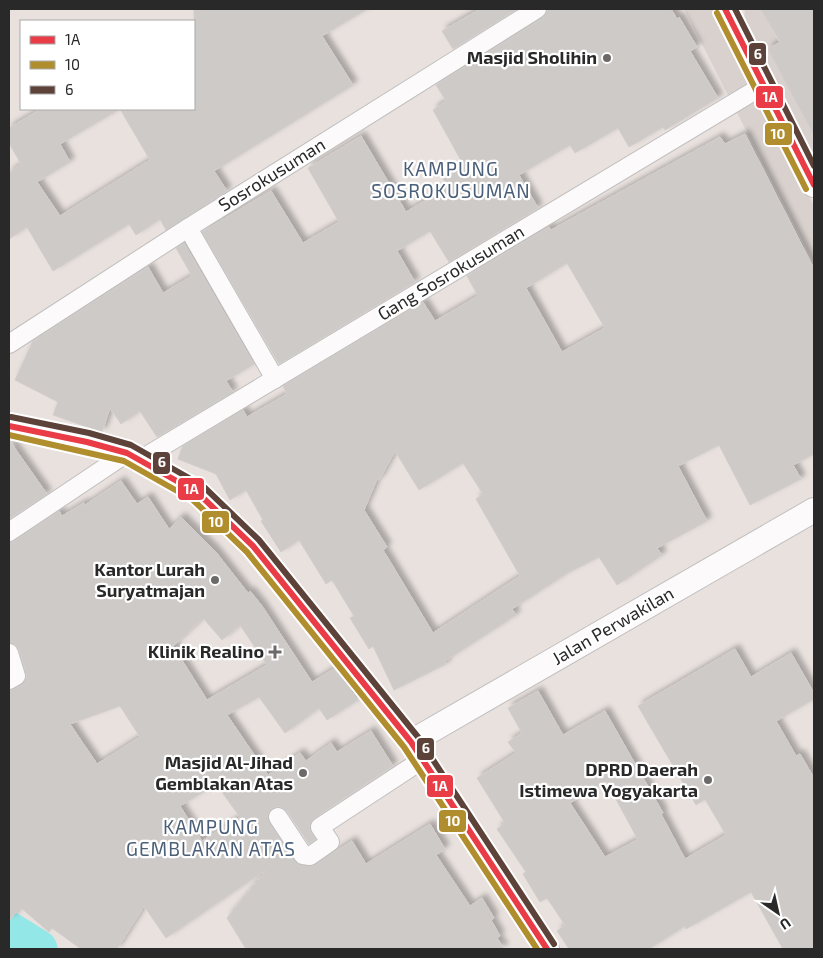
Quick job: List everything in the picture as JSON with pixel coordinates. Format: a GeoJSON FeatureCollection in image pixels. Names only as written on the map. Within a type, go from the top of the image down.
{"type":"FeatureCollection","features":[{"type":"Feature","properties":{"kind":"main road"},"geometry":{"type":"LineString","coordinates":[[725,9],[814,185]]}},
{"type":"Feature","properties":{"kind":"main road"},"geometry":{"type":"LineString","coordinates":[[9,426],[87,442],[133,457],[198,493],[252,546],[417,751],[547,949]]}},
{"type":"Feature","properties":{"kind":"main road","name":"Jalan Perwakilan"},"geometry":{"type":"LineString","coordinates":[[417,751],[814,510]]}},
{"type":"Feature","properties":{"kind":"street","name":"Sosrokusuman"},"geometry":{"type":"LineString","coordinates":[[9,344],[188,228],[537,9]]}},
{"type":"Feature","properties":{"kind":"street","name":"Gang Sosrokusuman"},"geometry":{"type":"LineString","coordinates":[[9,532],[133,457],[275,379],[764,85]]}},
{"type":"Feature","properties":{"kind":"street"},"geometry":{"type":"LineString","coordinates":[[188,228],[275,379]]}},
{"type":"Feature","properties":{"kind":"street"},"geometry":{"type":"LineString","coordinates":[[9,653],[16,676],[9,680]]}},
{"type":"Feature","properties":{"kind":"street"},"geometry":{"type":"LineString","coordinates":[[278,817],[304,855],[310,856],[330,842],[320,827],[417,751]]}},
{"type":"Feature","properties":{"kind":"shaded area"},"geometry":{"type":"Polygon","coordinates":[[[684,9],[714,9],[814,206],[814,263],[684,9]]]}},
{"type":"Feature","properties":{"kind":"shaded area"},"geometry":{"type":"Polygon","coordinates":[[[745,9],[762,9],[814,112],[814,157],[744,20],[745,9]]]}},
{"type":"Feature","properties":{"kind":"building"},"geometry":{"type":"Polygon","coordinates":[[[194,9],[367,9],[322,36],[353,85],[214,171],[227,191],[166,230],[160,219],[136,235],[129,224],[53,271],[27,227],[9,239],[9,173],[21,164],[9,143],[9,128],[39,110],[118,110],[60,144],[70,162],[37,182],[60,216],[150,160],[121,110],[195,110],[194,9]]]}},
{"type":"Feature","properties":{"kind":"building"},"geometry":{"type":"Polygon","coordinates":[[[480,9],[517,9],[453,49],[442,31],[480,9]]]}},
{"type":"Feature","properties":{"kind":"building"},"geometry":{"type":"Polygon","coordinates":[[[548,9],[671,9],[677,19],[679,17],[697,47],[690,51],[718,98],[665,130],[663,127],[629,147],[618,128],[575,153],[570,145],[519,175],[538,208],[449,262],[430,231],[397,251],[415,282],[279,364],[202,232],[271,191],[303,243],[339,222],[308,168],[361,136],[406,212],[448,187],[442,177],[463,164],[433,110],[446,101],[436,85],[543,18],[548,9]]]}},
{"type":"Feature","properties":{"kind":"building"},"geometry":{"type":"Polygon","coordinates":[[[761,9],[814,9],[814,135],[768,49],[780,42],[761,9]]]}},
{"type":"Feature","properties":{"kind":"building"},"geometry":{"type":"Polygon","coordinates":[[[745,134],[814,269],[814,454],[793,465],[801,479],[750,505],[719,445],[678,466],[707,521],[657,548],[662,555],[617,585],[599,557],[566,574],[512,609],[516,615],[445,661],[446,664],[394,690],[373,646],[369,649],[350,618],[354,616],[332,580],[326,584],[299,540],[281,552],[261,521],[263,520],[246,490],[230,500],[216,474],[178,459],[183,446],[243,410],[247,417],[287,394],[283,386],[423,302],[435,321],[478,296],[467,276],[549,227],[551,230],[720,137],[725,144],[745,134]],[[567,263],[526,288],[562,352],[605,328],[567,263]],[[395,451],[379,480],[377,479],[364,510],[387,547],[383,550],[433,633],[520,576],[476,499],[483,494],[463,463],[419,490],[395,451]]]}},
{"type":"Feature","properties":{"kind":"building"},"geometry":{"type":"Polygon","coordinates":[[[184,243],[254,364],[226,381],[233,392],[157,437],[140,411],[121,424],[110,408],[102,432],[53,415],[58,402],[15,380],[33,341],[148,267],[163,293],[192,276],[176,248],[184,243]]]}},
{"type":"Feature","properties":{"kind":"building"},"geometry":{"type":"Polygon","coordinates":[[[9,440],[47,494],[9,519],[9,440]]]}},
{"type":"Feature","properties":{"kind":"building"},"geometry":{"type":"Polygon","coordinates":[[[121,481],[137,504],[148,497],[169,529],[181,517],[215,551],[248,593],[250,591],[262,606],[312,682],[334,669],[358,700],[327,720],[319,708],[285,733],[259,697],[227,715],[268,775],[300,753],[306,761],[331,743],[337,752],[371,731],[393,766],[314,818],[309,828],[315,839],[309,844],[287,811],[278,806],[272,808],[267,817],[269,822],[294,861],[302,866],[315,865],[352,841],[366,864],[430,824],[445,849],[436,855],[470,906],[482,898],[494,918],[491,920],[500,936],[497,938],[504,949],[246,949],[227,918],[267,869],[166,938],[144,906],[117,949],[81,949],[52,928],[49,932],[20,907],[9,921],[9,691],[22,685],[27,677],[19,649],[16,645],[9,643],[9,542],[15,541],[59,511],[62,516],[84,503],[85,505],[121,481]],[[203,618],[173,646],[207,700],[267,665],[240,625],[222,640],[203,618]],[[120,706],[70,724],[97,764],[140,737],[120,706]],[[216,784],[180,806],[202,841],[240,817],[216,784]]]}},
{"type":"Feature","properties":{"kind":"building"},"geometry":{"type":"Polygon","coordinates":[[[735,649],[751,677],[791,653],[814,693],[814,699],[776,721],[796,756],[800,754],[814,778],[814,949],[783,949],[751,892],[686,929],[685,926],[649,949],[569,949],[557,931],[565,925],[547,898],[540,902],[523,874],[526,872],[497,829],[505,823],[477,778],[516,753],[508,742],[522,733],[508,708],[538,691],[563,735],[605,711],[663,813],[661,814],[685,859],[726,835],[705,799],[696,805],[638,706],[735,649]],[[606,781],[570,803],[605,857],[637,840],[606,781]]]}},
{"type":"Feature","properties":{"kind":"waterway"},"geometry":{"type":"LineString","coordinates":[[9,931],[38,949]]}},
{"type":"Feature","properties":{"kind":"transit line","name":"1A"},"geometry":{"type":"LineString","coordinates":[[725,9],[814,185]]}},
{"type":"Feature","properties":{"kind":"transit line","name":"6"},"geometry":{"type":"LineString","coordinates":[[735,9],[814,166]]}},
{"type":"Feature","properties":{"kind":"transit line","name":"10"},"geometry":{"type":"LineString","coordinates":[[717,13],[806,189]]}},
{"type":"Feature","properties":{"kind":"transit line","name":"6"},"geometry":{"type":"LineString","coordinates":[[11,417],[89,433],[131,445],[203,486],[259,540],[418,737],[554,944]]}},
{"type":"Feature","properties":{"kind":"transit line","name":"1A"},"geometry":{"type":"LineString","coordinates":[[9,426],[87,442],[127,453],[198,493],[253,546],[411,742],[547,949]]}},
{"type":"Feature","properties":{"kind":"transit line","name":"10"},"geometry":{"type":"LineString","coordinates":[[9,435],[124,461],[193,500],[247,552],[404,747],[537,949]]}},
{"type":"Feature","properties":{"kind":"place","name":"Masjid Sholihin"},"geometry":{"type":"Point","coordinates":[607,58]}},
{"type":"Feature","properties":{"kind":"place","name":"Kantor Lurah Suryatmajan"},"geometry":{"type":"Point","coordinates":[215,580]}},
{"type":"Feature","properties":{"kind":"place","name":"Klinik Realino"},"geometry":{"type":"Point","coordinates":[275,652]}},
{"type":"Feature","properties":{"kind":"place","name":"Masjid Al-Jihad Gemblakan Atas"},"geometry":{"type":"Point","coordinates":[303,773]}},
{"type":"Feature","properties":{"kind":"place","name":"DPRD Daerah Istimewa Yogyakarta"},"geometry":{"type":"Point","coordinates":[708,780]}},
{"type":"Feature","properties":{"kind":"district","name":"KAMPUNG SOSROKUSUMAN"},"geometry":{"type":"Point","coordinates":[451,180]}},
{"type":"Feature","properties":{"kind":"district","name":"KAMPUNG GEMBLAKAN ATAS"},"geometry":{"type":"Point","coordinates":[211,838]}}]}
